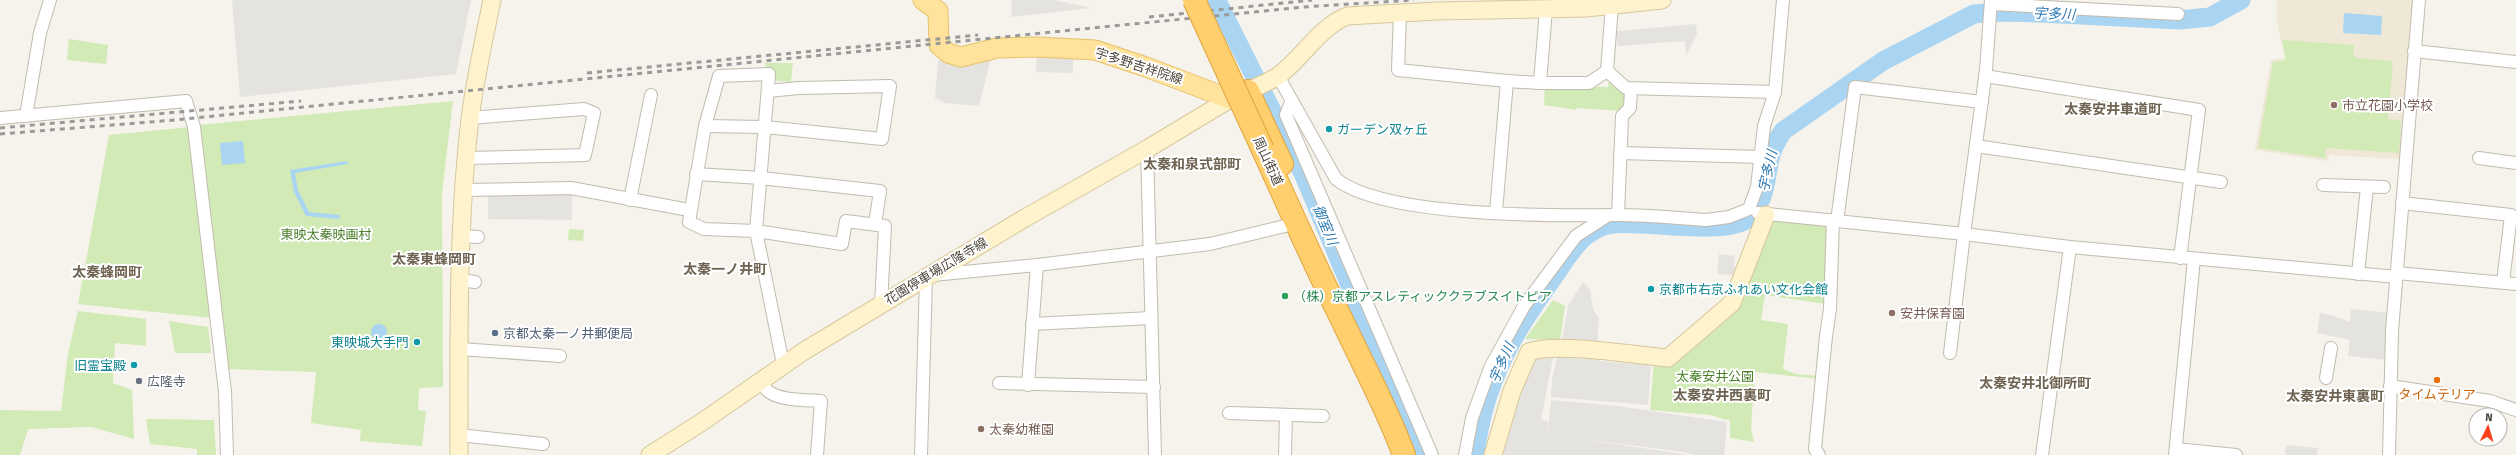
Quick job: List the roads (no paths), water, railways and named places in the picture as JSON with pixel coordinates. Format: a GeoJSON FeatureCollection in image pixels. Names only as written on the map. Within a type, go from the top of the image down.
{"type":"FeatureCollection","features":[{"type":"Feature","properties":{"kind":"highway","name":"周山街道"},"geometry":{"type":"LineString","coordinates":[[1194,0],[1342,322],[1359,362],[1392,455]]}},
{"type":"Feature","properties":{"kind":"highway"},"geometry":{"type":"LineString","coordinates":[[1244,92],[1285,226],[1325,314],[1359,362]]}},
{"type":"Feature","properties":{"kind":"highway"},"geometry":{"type":"LineString","coordinates":[[1244,92],[1348,308],[1359,362]]}},
{"type":"Feature","properties":{"kind":"highway","name":"周山街道"},"geometry":{"type":"LineString","coordinates":[[1359,362],[1393,425],[1404,455]]}},
{"type":"Feature","properties":{"kind":"main road"},"geometry":{"type":"LineString","coordinates":[[459,455],[460,349],[468,281],[469,236],[464,190],[470,118],[492,0]]}},
{"type":"Feature","properties":{"kind":"main road","name":"宇多野吉祥院線"},"geometry":{"type":"LineString","coordinates":[[923,0],[935,6],[938,11],[939,45],[954,56],[968,56],[997,48],[1039,47],[1095,50],[1146,67],[1244,92]]}},
{"type":"Feature","properties":{"kind":"main road","name":"花園停車場広隆寺線"},"geometry":{"type":"LineString","coordinates":[[650,455],[784,364],[1025,218],[1244,92],[1273,79],[1335,21],[1347,16],[1546,9],[1662,0]]}},
{"type":"Feature","properties":{"kind":"main road"},"geometry":{"type":"LineString","coordinates":[[1493,455],[1512,391],[1529,352],[1539,349],[1563,349],[1668,358],[1732,303],[1758,212]]}},
{"type":"Feature","properties":{"kind":"street"},"geometry":{"type":"LineString","coordinates":[[26,116],[40,33],[50,0]]}},
{"type":"Feature","properties":{"kind":"street"},"geometry":{"type":"LineString","coordinates":[[1758,212],[1757,187],[1764,126],[1775,92],[1783,0]]}},
{"type":"Feature","properties":{"kind":"street"},"geometry":{"type":"LineString","coordinates":[[2389,455],[2390,386],[2397,275],[2419,0]]}},
{"type":"Feature","properties":{"kind":"street"},"geometry":{"type":"LineString","coordinates":[[1607,71],[1612,5]]}},
{"type":"Feature","properties":{"kind":"street"},"geometry":{"type":"LineString","coordinates":[[1950,354],[1964,234],[1982,102],[1991,6],[2178,14]]}},
{"type":"Feature","properties":{"kind":"street"},"geometry":{"type":"LineString","coordinates":[[1540,83],[1546,9]]}},
{"type":"Feature","properties":{"kind":"street"},"geometry":{"type":"LineString","coordinates":[[1400,13],[1398,70],[1540,83],[1589,83],[1607,71]]}},
{"type":"Feature","properties":{"kind":"street"},"geometry":{"type":"LineString","coordinates":[[2414,50],[2516,62]]}},
{"type":"Feature","properties":{"kind":"street"},"geometry":{"type":"LineString","coordinates":[[1607,71],[1626,88],[1631,89],[1775,92]]}},
{"type":"Feature","properties":{"kind":"street"},"geometry":{"type":"LineString","coordinates":[[784,364],[756,231],[769,74],[719,76],[705,126],[689,210],[689,222],[704,229],[756,231],[842,244],[846,221],[885,226],[881,305]]}},
{"type":"Feature","properties":{"kind":"street"},"geometry":{"type":"LineString","coordinates":[[1985,76],[2199,110],[2189,178],[2180,258]]}},
{"type":"Feature","properties":{"kind":"street"},"geometry":{"type":"LineString","coordinates":[[1273,79],[1291,102],[1326,165],[1336,179],[1346,187],[1366,195],[1399,203],[1496,212],[1613,215],[1706,220],[1758,212],[1964,234],[2070,248],[2358,274],[2397,275],[2516,284]]}},
{"type":"Feature","properties":{"kind":"street"},"geometry":{"type":"LineString","coordinates":[[1496,212],[1507,81]]}},
{"type":"Feature","properties":{"kind":"street"},"geometry":{"type":"LineString","coordinates":[[705,126],[765,127],[882,139],[890,86],[798,88],[768,91]]}},
{"type":"Feature","properties":{"kind":"street"},"geometry":{"type":"LineString","coordinates":[[1819,455],[1815,449],[1830,309],[1835,221],[1854,87],[1982,102]]}},
{"type":"Feature","properties":{"kind":"street"},"geometry":{"type":"LineString","coordinates":[[1613,215],[1620,154],[1622,116],[1630,108],[1631,89]]}},
{"type":"Feature","properties":{"kind":"street"},"geometry":{"type":"LineString","coordinates":[[630,200],[651,95]]}},
{"type":"Feature","properties":{"kind":"street"},"geometry":{"type":"LineString","coordinates":[[0,118],[186,101],[194,127],[225,392],[227,455]]}},
{"type":"Feature","properties":{"kind":"street"},"geometry":{"type":"LineString","coordinates":[[1291,102],[1286,115],[1432,455]]}},
{"type":"Feature","properties":{"kind":"street"},"geometry":{"type":"LineString","coordinates":[[467,158],[585,155],[594,113],[584,109],[470,118]]}},
{"type":"Feature","properties":{"kind":"street"},"geometry":{"type":"LineString","coordinates":[[1976,146],[2221,182]]}},
{"type":"Feature","properties":{"kind":"street"},"geometry":{"type":"LineString","coordinates":[[1147,149],[1155,455]]}},
{"type":"Feature","properties":{"kind":"street"},"geometry":{"type":"LineString","coordinates":[[1620,154],[1761,157]]}},
{"type":"Feature","properties":{"kind":"street"},"geometry":{"type":"LineString","coordinates":[[2479,158],[2516,163]]}},
{"type":"Feature","properties":{"kind":"street"},"geometry":{"type":"LineString","coordinates":[[696,174],[761,178],[880,191],[875,224]]}},
{"type":"Feature","properties":{"kind":"street"},"geometry":{"type":"LineString","coordinates":[[2323,185],[2384,187]]}},
{"type":"Feature","properties":{"kind":"street"},"geometry":{"type":"LineString","coordinates":[[2358,274],[2368,187]]}},
{"type":"Feature","properties":{"kind":"street"},"geometry":{"type":"LineString","coordinates":[[464,190],[571,188],[689,210]]}},
{"type":"Feature","properties":{"kind":"street"},"geometry":{"type":"LineString","coordinates":[[2402,203],[2511,215],[2503,282]]}},
{"type":"Feature","properties":{"kind":"street"},"geometry":{"type":"LineString","coordinates":[[1465,455],[1472,418],[1490,368],[1524,306],[1576,236],[1613,215]]}},
{"type":"Feature","properties":{"kind":"street"},"geometry":{"type":"LineString","coordinates":[[921,455],[928,277],[1210,244],[1285,226]]}},
{"type":"Feature","properties":{"kind":"street"},"geometry":{"type":"LineString","coordinates":[[2042,455],[2070,248]]}},
{"type":"Feature","properties":{"kind":"street"},"geometry":{"type":"LineString","coordinates":[[2194,259],[2175,452],[2236,455]]}},
{"type":"Feature","properties":{"kind":"street"},"geometry":{"type":"LineString","coordinates":[[1028,384],[1037,265]]}},
{"type":"Feature","properties":{"kind":"street"},"geometry":{"type":"LineString","coordinates":[[1032,324],[1151,318]]}},
{"type":"Feature","properties":{"kind":"street"},"geometry":{"type":"LineString","coordinates":[[2326,378],[2331,348]]}},
{"type":"Feature","properties":{"kind":"street"},"geometry":{"type":"LineString","coordinates":[[460,349],[560,356]]}},
{"type":"Feature","properties":{"kind":"street"},"geometry":{"type":"LineString","coordinates":[[761,381],[768,391],[778,395],[799,400],[821,401],[817,455]]}},
{"type":"Feature","properties":{"kind":"street"},"geometry":{"type":"LineString","coordinates":[[999,383],[1154,387]]}},
{"type":"Feature","properties":{"kind":"street"},"geometry":{"type":"LineString","coordinates":[[2390,386],[2490,402],[2516,410]]}},
{"type":"Feature","properties":{"kind":"street"},"geometry":{"type":"LineString","coordinates":[[1229,413],[1324,416]]}},
{"type":"Feature","properties":{"kind":"street"},"geometry":{"type":"LineString","coordinates":[[1285,455],[1286,415]]}},
{"type":"Feature","properties":{"kind":"street"},"geometry":{"type":"LineString","coordinates":[[459,435],[543,444]]}},
{"type":"Feature","properties":{"kind":"water"},"geometry":{"type":"Polygon","coordinates":[[[2344,13],[2382,16],[2381,35],[2343,33],[2344,13]]]}},
{"type":"Feature","properties":{"kind":"water"},"geometry":{"type":"Polygon","coordinates":[[[243,141],[245,163],[222,165],[220,143],[243,141]]]}},
{"type":"Feature","properties":{"kind":"water"},"geometry":{"type":"Polygon","coordinates":[[[347,161],[348,164],[295,173],[298,190],[309,212],[340,215],[339,219],[306,216],[294,192],[290,170],[347,161]]]}},
{"type":"Feature","properties":{"kind":"water"},"geometry":{"type":"Polygon","coordinates":[[[379,324],[386,329],[387,332],[382,339],[379,340],[372,335],[371,332],[376,325],[379,324]]]}},
{"type":"Feature","properties":{"kind":"waterway","name":"宇多川"},"geometry":{"type":"LineString","coordinates":[[1475,455],[1487,397],[1500,365],[1514,337],[1567,257],[1578,243],[1593,231],[1612,224],[1625,223],[1703,227],[1736,224],[1747,219],[1758,206],[1764,191],[1772,151],[1783,131],[1883,61],[1974,14],[1997,12],[2041,13],[2179,20],[2210,17],[2241,0]]}},
{"type":"Feature","properties":{"kind":"waterway","name":"御室川"},"geometry":{"type":"LineString","coordinates":[[1217,1],[1303,173],[1421,455]]}},
{"type":"Feature","properties":{"kind":"railway"},"geometry":{"type":"LineString","coordinates":[[1149,17],[1312,0]]}},
{"type":"Feature","properties":{"kind":"railway"},"geometry":{"type":"LineString","coordinates":[[0,134],[175,120],[1303,7],[1414,0]]}},
{"type":"Feature","properties":{"kind":"railway"},"geometry":{"type":"LineString","coordinates":[[587,73],[978,35]]}},
{"type":"Feature","properties":{"kind":"railway"},"geometry":{"type":"LineString","coordinates":[[0,128],[301,101]]}},
{"type":"Feature","properties":{"kind":"place","name":"市立花園小学校"},"geometry":{"type":"Point","coordinates":[2334,105]}},
{"type":"Feature","properties":{"kind":"place","name":"ガーデン双ヶ丘"},"geometry":{"type":"Point","coordinates":[1329,129]}},
{"type":"Feature","properties":{"kind":"place","name":"京都市右京ふれあい文化会館"},"geometry":{"type":"Point","coordinates":[1651,289]}},
{"type":"Feature","properties":{"kind":"place","name":"（株）京都アスレティッククラブスイトピア"},"geometry":{"type":"Point","coordinates":[1285,296]}},
{"type":"Feature","properties":{"kind":"place","name":"安井保育園"},"geometry":{"type":"Point","coordinates":[1892,313]}},
{"type":"Feature","properties":{"kind":"place","name":"京都太秦一ノ井郵便局"},"geometry":{"type":"Point","coordinates":[495,333]}},
{"type":"Feature","properties":{"kind":"place","name":"東映城大手門"},"geometry":{"type":"Point","coordinates":[417,342]}},
{"type":"Feature","properties":{"kind":"place","name":"旧霊宝殿"},"geometry":{"type":"Point","coordinates":[134,365]}},
{"type":"Feature","properties":{"kind":"place","name":"タイムテリア"},"geometry":{"type":"Point","coordinates":[2437,380]}},
{"type":"Feature","properties":{"kind":"place","name":"広隆寺"},"geometry":{"type":"Point","coordinates":[139,381]}},
{"type":"Feature","properties":{"kind":"place","name":"太秦幼稚園"},"geometry":{"type":"Point","coordinates":[981,429]}},
{"type":"Feature","properties":{"kind":"district","name":"太秦安井車道町"},"geometry":{"type":"Point","coordinates":[2113,109]}},
{"type":"Feature","properties":{"kind":"district","name":"太秦和泉式部町"},"geometry":{"type":"Point","coordinates":[1192,164]}},
{"type":"Feature","properties":{"kind":"district","name":"太秦東蜂岡町"},"geometry":{"type":"Point","coordinates":[434,259]}},
{"type":"Feature","properties":{"kind":"district","name":"太秦一ノ井町"},"geometry":{"type":"Point","coordinates":[725,269]}},
{"type":"Feature","properties":{"kind":"district","name":"太秦蜂岡町"},"geometry":{"type":"Point","coordinates":[107,272]}},
{"type":"Feature","properties":{"kind":"district","name":"太秦安井北御所町"},"geometry":{"type":"Point","coordinates":[2035,383]}},
{"type":"Feature","properties":{"kind":"district","name":"太秦安井西裏町"},"geometry":{"type":"Point","coordinates":[1722,395]}},
{"type":"Feature","properties":{"kind":"district","name":"太秦安井東裏町"},"geometry":{"type":"Point","coordinates":[2335,396]}},
{"type":"Feature","properties":{"kind":"park label","name":"東映太秦映画村"},"geometry":{"type":"Point","coordinates":[326,234]}},
{"type":"Feature","properties":{"kind":"park label","name":"太秦安井公園"},"geometry":{"type":"Point","coordinates":[1715,376]}}]}
